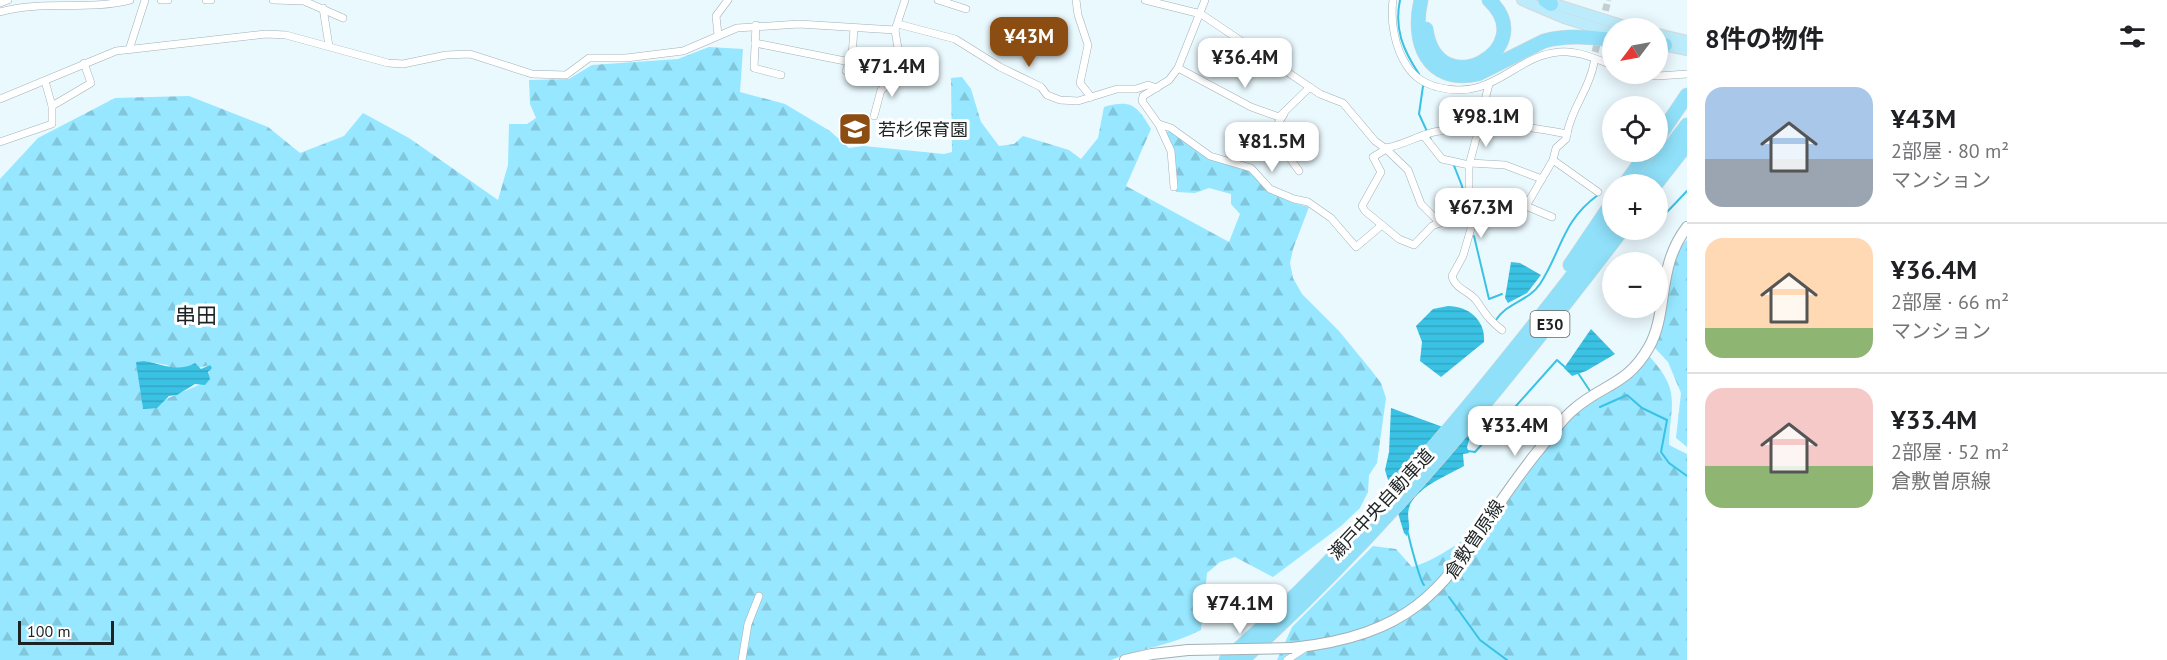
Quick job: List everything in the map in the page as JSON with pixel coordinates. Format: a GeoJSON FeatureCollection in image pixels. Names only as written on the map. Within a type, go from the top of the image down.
{"type":"FeatureCollection","features":[{"type":"Feature","properties":{"kind":"highway"},"geometry":{"type":"LineString","coordinates":[[1421,0],[1417,25],[1422,51],[1434,66],[1449,74],[1467,76],[1478,74],[1556,38],[1602,40]]}},
{"type":"Feature","properties":{"kind":"highway"},"geometry":{"type":"LineString","coordinates":[[1430,0],[1425,22],[1428,39],[1434,51],[1453,66],[1466,67],[1484,64],[1492,58],[1502,40],[1503,26],[1500,15],[1489,0]]}},
{"type":"Feature","properties":{"kind":"highway"},"geometry":{"type":"LineString","coordinates":[[1668,123],[1687,95]]}},
{"type":"Feature","properties":{"kind":"highway"},"geometry":{"type":"LineString","coordinates":[[1650,174],[1687,125]]}},
{"type":"Feature","properties":{"kind":"highway"},"geometry":{"type":"LineString","coordinates":[[1664,174],[1687,144]]}},
{"type":"Feature","properties":{"kind":"highway"},"geometry":{"type":"LineString","coordinates":[[1499,369],[1602,218]]}},
{"type":"Feature","properties":{"kind":"highway","name":"瀬戸中央自動車道"},"geometry":{"type":"LineString","coordinates":[[1471,412],[1499,369],[1602,237]]}},
{"type":"Feature","properties":{"kind":"highway","name":"瀬戸中央自動車道"},"geometry":{"type":"LineString","coordinates":[[1242,660],[1306,599],[1386,509],[1471,412],[1614,240]]}},
{"type":"Feature","properties":{"kind":"highway","name":"瀬戸中央自動車道"},"geometry":{"type":"LineString","coordinates":[[1226,660],[1386,509]]}},
{"type":"Feature","properties":{"kind":"main road"},"geometry":{"type":"LineString","coordinates":[[1522,0],[1564,18],[1602,30]]}},
{"type":"Feature","properties":{"kind":"main road"},"geometry":{"type":"LineString","coordinates":[[1546,1],[1602,19]]}},
{"type":"Feature","properties":{"kind":"main road"},"geometry":{"type":"LineString","coordinates":[[1668,42],[1687,41]]}},
{"type":"Feature","properties":{"kind":"main road"},"geometry":{"type":"LineString","coordinates":[[1668,45],[1687,50]]}},
{"type":"Feature","properties":{"kind":"street"},"geometry":{"type":"LineString","coordinates":[[0,3],[8,0]]}},
{"type":"Feature","properties":{"kind":"street"},"geometry":{"type":"LineString","coordinates":[[0,12],[48,4],[88,6],[130,0]]}},
{"type":"Feature","properties":{"kind":"street"},"geometry":{"type":"LineString","coordinates":[[129,50],[145,0]]}},
{"type":"Feature","properties":{"kind":"street"},"geometry":{"type":"LineString","coordinates":[[161,0],[168,0]]}},
{"type":"Feature","properties":{"kind":"street"},"geometry":{"type":"LineString","coordinates":[[206,0],[211,0]]}},
{"type":"Feature","properties":{"kind":"street"},"geometry":{"type":"LineString","coordinates":[[273,0],[304,1],[343,18]]}},
{"type":"Feature","properties":{"kind":"street"},"geometry":{"type":"LineString","coordinates":[[718,35],[717,12],[728,0]]}},
{"type":"Feature","properties":{"kind":"street"},"geometry":{"type":"LineString","coordinates":[[874,116],[881,90],[902,74],[896,27],[905,0]]}},
{"type":"Feature","properties":{"kind":"street"},"geometry":{"type":"LineString","coordinates":[[938,0],[966,9]]}},
{"type":"Feature","properties":{"kind":"street"},"geometry":{"type":"LineString","coordinates":[[1076,0],[1078,15],[1088,45],[1080,82],[1091,97]]}},
{"type":"Feature","properties":{"kind":"street"},"geometry":{"type":"LineString","coordinates":[[1145,0],[1201,14],[1310,87],[1343,103],[1375,141],[1408,170],[1421,204],[1440,224]]}},
{"type":"Feature","properties":{"kind":"street"},"geometry":{"type":"LineString","coordinates":[[1174,187],[1171,151],[1159,124],[1142,101],[1143,96],[1169,80],[1178,68],[1205,0]]}},
{"type":"Feature","properties":{"kind":"street"},"geometry":{"type":"LineString","coordinates":[[1393,0],[1393,26],[1397,46],[1413,74],[1424,82],[1446,89],[1475,88],[1489,84],[1545,56],[1558,52],[1602,61]]}},
{"type":"Feature","properties":{"kind":"street"},"geometry":{"type":"LineString","coordinates":[[323,8],[329,46]]}},
{"type":"Feature","properties":{"kind":"street"},"geometry":{"type":"LineString","coordinates":[[0,99],[104,54],[276,33],[404,64],[446,55],[470,54],[540,76],[566,75],[589,58],[627,58],[683,51],[737,28],[799,24],[854,28],[896,27],[955,39],[1000,67],[1041,87],[1047,95],[1060,100],[1078,101],[1117,89],[1136,89],[1148,85],[1157,88]]}},
{"type":"Feature","properties":{"kind":"street"},"geometry":{"type":"LineString","coordinates":[[756,25],[754,68],[781,75]]}},
{"type":"Feature","properties":{"kind":"street"},"geometry":{"type":"LineString","coordinates":[[846,71],[850,62],[854,28]]}},
{"type":"Feature","properties":{"kind":"street"},"geometry":{"type":"LineString","coordinates":[[755,43],[850,62]]}},
{"type":"Feature","properties":{"kind":"street"},"geometry":{"type":"LineString","coordinates":[[1552,217],[1526,206],[1553,159],[1556,148],[1566,140],[1573,112],[1591,83],[1595,58]]}},
{"type":"Feature","properties":{"kind":"street"},"geometry":{"type":"LineString","coordinates":[[52,106],[91,83],[92,79],[84,63]]}},
{"type":"Feature","properties":{"kind":"street"},"geometry":{"type":"LineString","coordinates":[[1178,68],[1251,107],[1279,117],[1310,87]]}},
{"type":"Feature","properties":{"kind":"street"},"geometry":{"type":"LineString","coordinates":[[1668,75],[1687,74]]}},
{"type":"Feature","properties":{"kind":"street"},"geometry":{"type":"LineString","coordinates":[[0,142],[52,124],[52,106],[45,81]]}},
{"type":"Feature","properties":{"kind":"street"},"geometry":{"type":"LineString","coordinates":[[1489,84],[1482,123],[1469,164],[1469,194],[1474,218],[1463,256],[1452,276],[1456,285],[1476,300],[1485,317],[1502,330]]}},
{"type":"Feature","properties":{"kind":"street"},"geometry":{"type":"LineString","coordinates":[[1284,113],[1272,133],[1299,171]]}},
{"type":"Feature","properties":{"kind":"street"},"geometry":{"type":"LineString","coordinates":[[1463,214],[1428,229],[1414,245],[1407,244],[1362,206],[1381,175],[1373,157],[1385,148],[1432,132],[1482,123],[1521,125],[1567,134]]}},
{"type":"Feature","properties":{"kind":"street"},"geometry":{"type":"LineString","coordinates":[[1159,124],[1171,128],[1210,156],[1251,168],[1270,189],[1308,202],[1331,218],[1356,246],[1382,225]]}},
{"type":"Feature","properties":{"kind":"street"},"geometry":{"type":"LineString","coordinates":[[1423,135],[1436,154],[1443,159],[1469,164],[1505,165],[1542,179]]}},
{"type":"Feature","properties":{"kind":"street"},"geometry":{"type":"LineString","coordinates":[[1553,159],[1598,192]]}},
{"type":"Feature","properties":{"kind":"street","name":"倉敷曽原線"},"geometry":{"type":"LineString","coordinates":[[1125,660],[1188,650],[1292,648],[1347,639],[1390,624],[1423,602],[1458,566],[1520,473],[1573,410],[1623,379],[1642,360],[1657,325],[1666,268],[1687,227]]}},
{"type":"Feature","properties":{"kind":"street"},"geometry":{"type":"LineString","coordinates":[[742,660],[748,624],[759,596]]}},
{"type":"Feature","properties":{"kind":"street"},"geometry":{"type":"LineString","coordinates":[[1287,660],[1307,646]]}},
{"type":"Feature","properties":{"kind":"green space"},"geometry":{"type":"Polygon","coordinates":[[[709,47],[743,49],[740,92],[785,104],[830,131],[849,148],[864,146],[944,154],[952,152],[951,78],[962,77],[971,89],[981,122],[999,146],[1014,144],[1023,136],[1069,150],[1081,159],[1098,138],[1104,107],[1127,104],[1133,106],[1142,115],[1151,129],[1126,186],[1229,242],[1240,214],[1231,204],[1231,194],[1209,188],[1195,193],[1176,192],[1174,151],[1166,132],[1170,131],[1208,158],[1248,170],[1267,190],[1293,203],[1309,207],[1293,249],[1290,263],[1293,278],[1302,294],[1339,331],[1371,370],[1381,383],[1386,398],[1377,463],[1369,475],[1368,492],[1360,508],[1341,526],[1273,577],[1235,557],[1220,562],[1207,573],[1201,630],[1111,660],[0,660],[0,179],[38,138],[115,98],[189,96],[268,127],[300,153],[344,136],[363,113],[409,138],[498,200],[508,165],[509,124],[527,124],[536,118],[530,104],[529,80],[569,79],[592,65],[678,59],[709,47]],[[144,361],[139,370],[143,409],[201,384],[208,376],[210,365],[172,368],[144,361]]]}},
{"type":"Feature","properties":{"kind":"green space"},"geometry":{"type":"Polygon","coordinates":[[[1687,240],[1687,447],[1676,438],[1681,393],[1668,362],[1654,347],[1658,318],[1668,318],[1668,273],[1678,250],[1687,240]]]}},
{"type":"Feature","properties":{"kind":"green space"},"geometry":{"type":"Polygon","coordinates":[[[1649,356],[1666,379],[1670,389],[1672,408],[1669,445],[1687,454],[1687,660],[1277,660],[1292,627],[1373,546],[1396,549],[1412,567],[1433,559],[1459,543],[1483,526],[1500,510],[1556,434],[1567,423],[1588,406],[1627,382],[1643,366],[1649,356]]]}},
{"type":"Feature","properties":{"kind":"shaded area"},"geometry":{"type":"Polygon","coordinates":[[[1511,262],[1520,263],[1541,275],[1527,293],[1508,303],[1505,298],[1511,262]]]}},
{"type":"Feature","properties":{"kind":"shaded area"},"geometry":{"type":"Polygon","coordinates":[[[1448,306],[1469,312],[1479,321],[1484,334],[1484,342],[1441,377],[1420,361],[1422,342],[1416,326],[1433,309],[1448,306]]]}},
{"type":"Feature","properties":{"kind":"shaded area"},"geometry":{"type":"Polygon","coordinates":[[[1591,329],[1615,354],[1586,371],[1572,376],[1564,368],[1591,329]]]}},
{"type":"Feature","properties":{"kind":"shaded area"},"geometry":{"type":"Polygon","coordinates":[[[144,361],[176,368],[195,363],[201,369],[210,365],[212,368],[208,372],[210,379],[205,385],[195,384],[177,395],[169,396],[157,408],[143,409],[136,362],[144,361]]]}},
{"type":"Feature","properties":{"kind":"shaded area"},"geometry":{"type":"Polygon","coordinates":[[[1391,408],[1470,437],[1467,447],[1469,453],[1463,454],[1464,466],[1432,483],[1412,501],[1408,512],[1407,536],[1404,533],[1385,470],[1389,452],[1391,408]]]}},
{"type":"Feature","properties":{"kind":"waterway"},"geometry":{"type":"LineString","coordinates":[[1400,0],[1398,20],[1401,39],[1419,74]]}},
{"type":"Feature","properties":{"kind":"waterway"},"geometry":{"type":"LineString","coordinates":[[1423,86],[1419,114],[1431,140]]}},
{"type":"Feature","properties":{"kind":"waterway"},"geometry":{"type":"LineString","coordinates":[[1453,163],[1462,186],[1468,221]]}},
{"type":"Feature","properties":{"kind":"waterway"},"geometry":{"type":"LineString","coordinates":[[1668,211],[1687,191]]}},
{"type":"Feature","properties":{"kind":"waterway"},"geometry":{"type":"LineString","coordinates":[[1496,320],[1500,314],[1530,294],[1540,284],[1577,215],[1598,195]]}},
{"type":"Feature","properties":{"kind":"waterway"},"geometry":{"type":"LineString","coordinates":[[1474,236],[1489,299],[1502,294]]}},
{"type":"Feature","properties":{"kind":"waterway"},"geometry":{"type":"LineString","coordinates":[[1468,451],[1475,452],[1557,360],[1567,369]]}},
{"type":"Feature","properties":{"kind":"waterway"},"geometry":{"type":"LineString","coordinates":[[1578,373],[1590,391]]}},
{"type":"Feature","properties":{"kind":"waterway"},"geometry":{"type":"LineString","coordinates":[[1600,407],[1627,395],[1642,408],[1667,420],[1661,452],[1669,463],[1687,476]]}},
{"type":"Feature","properties":{"kind":"waterway"},"geometry":{"type":"LineString","coordinates":[[1408,533],[1424,585]]}},
{"type":"Feature","properties":{"kind":"waterway"},"geometry":{"type":"LineString","coordinates":[[1449,597],[1480,640],[1507,660]]}},
{"type":"Feature","properties":{"kind":"tunnel"},"geometry":{"type":"LineString","coordinates":[[1604,18],[1608,0]]}},
{"type":"Feature","properties":{"kind":"tunnel"},"geometry":{"type":"LineString","coordinates":[[1595,52],[1599,37]]}},
{"type":"Feature","properties":{"kind":"place","name":"若杉保育園"},"geometry":{"type":"Point","coordinates":[855,129]}},
{"type":"Feature","properties":{"kind":"district","name":"串田"},"geometry":{"type":"Point","coordinates":[196,315]}}]}
